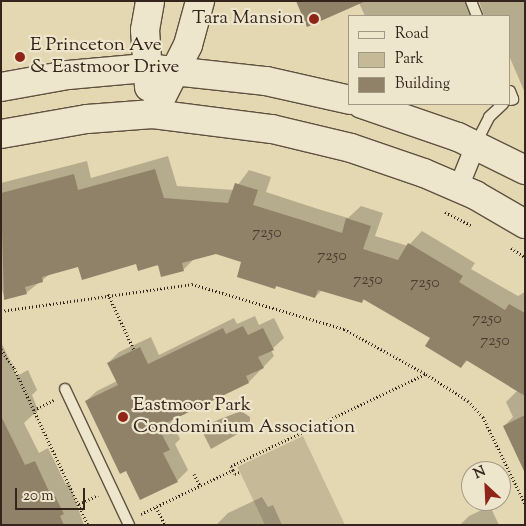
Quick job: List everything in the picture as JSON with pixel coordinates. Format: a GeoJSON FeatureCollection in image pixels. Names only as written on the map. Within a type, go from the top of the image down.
{"type":"FeatureCollection","features":[{"type":"Feature","properties":{"kind":"main road"},"geometry":{"type":"LineString","coordinates":[[150,1],[145,30],[146,68],[153,114]]}},
{"type":"Feature","properties":{"kind":"main road"},"geometry":{"type":"LineString","coordinates":[[153,114],[188,45],[200,1]]}},
{"type":"Feature","properties":{"kind":"main road"},"geometry":{"type":"LineString","coordinates":[[1,87],[68,75],[146,68],[266,81],[348,100]]}},
{"type":"Feature","properties":{"kind":"main road"},"geometry":{"type":"LineString","coordinates":[[365,105],[475,145],[525,170]]}},
{"type":"Feature","properties":{"kind":"main road"},"geometry":{"type":"LineString","coordinates":[[1,134],[87,119],[153,114],[250,126],[317,139],[382,158],[458,187],[525,224]]}},
{"type":"Feature","properties":{"kind":"street"},"geometry":{"type":"LineString","coordinates":[[458,187],[475,145]]}},
{"type":"Feature","properties":{"kind":"lane"},"geometry":{"type":"LineString","coordinates":[[471,1],[477,15]]}},
{"type":"Feature","properties":{"kind":"lane"},"geometry":{"type":"LineString","coordinates":[[475,145],[489,117],[502,105]]}},
{"type":"Feature","properties":{"kind":"lane"},"geometry":{"type":"LineString","coordinates":[[66,389],[129,525]]}},
{"type":"Feature","properties":{"kind":"path"},"geometry":{"type":"LineString","coordinates":[[437,209],[475,226]]}},
{"type":"Feature","properties":{"kind":"path"},"geometry":{"type":"LineString","coordinates":[[507,245],[525,257]]}},
{"type":"Feature","properties":{"kind":"path"},"geometry":{"type":"LineString","coordinates":[[1,311],[188,283],[210,287],[344,328],[426,374],[468,401],[483,417],[525,504]]}},
{"type":"Feature","properties":{"kind":"path"},"geometry":{"type":"LineString","coordinates":[[108,294],[134,350]]}},
{"type":"Feature","properties":{"kind":"path"},"geometry":{"type":"LineString","coordinates":[[1,349],[14,368],[88,525]]}},
{"type":"Feature","properties":{"kind":"path"},"geometry":{"type":"LineString","coordinates":[[240,472],[235,474],[231,466],[426,374]]}},
{"type":"Feature","properties":{"kind":"path"},"geometry":{"type":"LineString","coordinates":[[137,506],[140,514],[234,470]]}},
{"type":"Feature","properties":{"kind":"path"},"geometry":{"type":"LineString","coordinates":[[194,474],[200,486]]}},
{"type":"Feature","properties":{"kind":"path"},"geometry":{"type":"LineString","coordinates":[[156,507],[165,525]]}},
{"type":"Feature","properties":{"kind":"green space"},"geometry":{"type":"Polygon","coordinates":[[[303,436],[345,525],[265,525],[237,467],[303,436]]]}},
{"type":"Feature","properties":{"kind":"shaded area"},"geometry":{"type":"Polygon","coordinates":[[[241,411],[250,417],[250,427],[211,449],[200,427],[241,411]]]}},
{"type":"Feature","properties":{"kind":"building"},"geometry":{"type":"Polygon","coordinates":[[[296,1],[366,1],[307,27],[296,1]]]}},
{"type":"Feature","properties":{"kind":"building"},"geometry":{"type":"Polygon","coordinates":[[[155,169],[164,198],[228,203],[235,183],[258,190],[253,205],[342,233],[346,218],[371,226],[363,249],[398,260],[408,243],[463,276],[459,282],[505,310],[509,304],[525,313],[525,396],[466,360],[461,368],[425,346],[430,338],[363,299],[362,303],[318,290],[315,298],[276,286],[275,289],[237,277],[241,262],[216,254],[182,263],[184,271],[161,277],[158,265],[138,271],[136,264],[82,280],[78,267],[42,277],[43,282],[25,287],[27,294],[4,300],[1,193],[74,174],[78,190],[155,169]]]}},
{"type":"Feature","properties":{"kind":"building","name":"Eastmoor Park Condominium Association"},"geometry":{"type":"Polygon","coordinates":[[[243,326],[248,335],[263,328],[274,350],[258,357],[264,368],[246,376],[249,383],[158,427],[170,450],[163,453],[178,482],[140,500],[126,471],[120,474],[85,401],[118,385],[107,363],[140,347],[148,364],[223,328],[226,334],[243,326]]]}},
{"type":"Feature","properties":{"kind":"building"},"geometry":{"type":"Polygon","coordinates":[[[525,415],[525,473],[503,426],[525,415]]]}},
{"type":"Feature","properties":{"kind":"building"},"geometry":{"type":"Polygon","coordinates":[[[1,416],[25,465],[35,461],[52,498],[55,496],[64,514],[60,516],[64,525],[1,525],[1,416]]]}},
{"type":"Feature","properties":{"kind":"place","name":"Tara Mansion"},"geometry":{"type":"Point","coordinates":[314,19]}},
{"type":"Feature","properties":{"kind":"place","name":"E Princeton Ave & Eastmoor Drive"},"geometry":{"type":"Point","coordinates":[20,57]}},
{"type":"Feature","properties":{"kind":"place","name":"Eastmoor Park Condominium Association"},"geometry":{"type":"Point","coordinates":[123,417]}}]}
